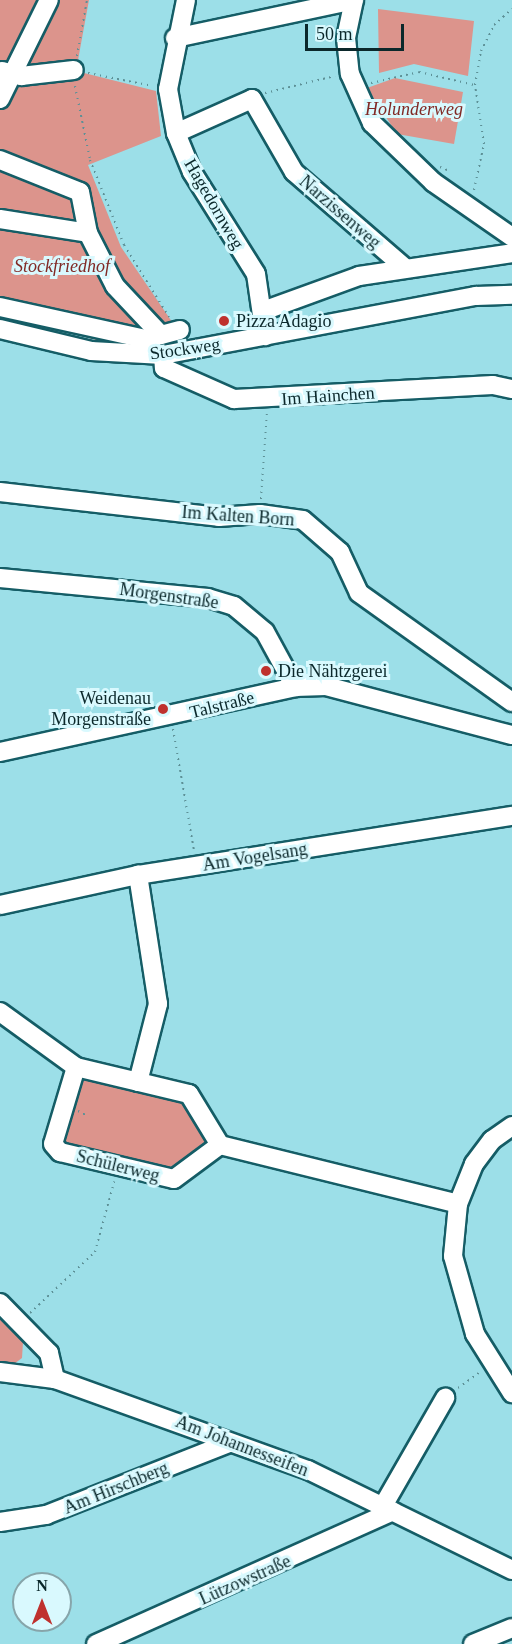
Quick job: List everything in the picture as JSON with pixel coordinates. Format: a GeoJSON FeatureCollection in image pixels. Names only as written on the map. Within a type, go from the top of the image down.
{"type":"FeatureCollection","features":[{"type":"Feature","properties":{"kind":"street"},"geometry":{"type":"LineString","coordinates":[[0,99],[6,72],[49,0]]}},
{"type":"Feature","properties":{"kind":"street","name":"Hagedornweg"},"geometry":{"type":"LineString","coordinates":[[186,0],[175,38],[168,89],[176,133],[192,172],[256,274],[265,336]]}},
{"type":"Feature","properties":{"kind":"street"},"geometry":{"type":"LineString","coordinates":[[175,38],[354,0],[346,38],[352,81],[396,152],[512,237]]}},
{"type":"Feature","properties":{"kind":"street"},"geometry":{"type":"LineString","coordinates":[[6,72],[60,75],[74,70]]}},
{"type":"Feature","properties":{"kind":"street"},"geometry":{"type":"LineString","coordinates":[[176,133],[252,99]]}},
{"type":"Feature","properties":{"kind":"street","name":"Narzissenweg"},"geometry":{"type":"LineString","coordinates":[[252,99],[294,172],[404,267]]}},
{"type":"Feature","properties":{"kind":"street"},"geometry":{"type":"LineString","coordinates":[[0,160],[80,192],[88,233],[115,286],[161,335]]}},
{"type":"Feature","properties":{"kind":"street"},"geometry":{"type":"LineString","coordinates":[[0,219],[88,233]]}},
{"type":"Feature","properties":{"kind":"street","name":"Narzissenweg"},"geometry":{"type":"LineString","coordinates":[[263,311],[358,276],[404,267],[512,253]]}},
{"type":"Feature","properties":{"kind":"street","name":"Stockweg"},"geometry":{"type":"LineString","coordinates":[[0,329],[91,351],[163,355],[476,296],[512,295]]}},
{"type":"Feature","properties":{"kind":"street"},"geometry":{"type":"LineString","coordinates":[[0,307],[119,335],[161,335],[180,330]]}},
{"type":"Feature","properties":{"kind":"street","name":"Im Hainchen"},"geometry":{"type":"LineString","coordinates":[[163,355],[164,368],[234,399],[493,385],[512,389]]}},
{"type":"Feature","properties":{"kind":"street","name":"Im Kalten Born"},"geometry":{"type":"LineString","coordinates":[[0,492],[219,518],[260,514],[303,520],[340,552],[359,593],[512,702]]}},
{"type":"Feature","properties":{"kind":"street","name":"Morgenstraße"},"geometry":{"type":"LineString","coordinates":[[0,578],[208,598],[234,606],[265,632],[295,687]]}},
{"type":"Feature","properties":{"kind":"street","name":"Talstraße"},"geometry":{"type":"LineString","coordinates":[[0,752],[171,718],[295,687],[326,686],[512,735]]}},
{"type":"Feature","properties":{"kind":"street","name":"Am Vogelsang"},"geometry":{"type":"LineString","coordinates":[[0,905],[138,875],[512,816]]}},
{"type":"Feature","properties":{"kind":"street"},"geometry":{"type":"LineString","coordinates":[[138,875],[158,1004],[138,1082]]}},
{"type":"Feature","properties":{"kind":"street"},"geometry":{"type":"LineString","coordinates":[[0,1012],[76,1067],[189,1094],[220,1145],[458,1204]]}},
{"type":"Feature","properties":{"kind":"street","name":"Schülerweg"},"geometry":{"type":"LineString","coordinates":[[76,1067],[54,1149],[117,1167],[174,1179],[220,1145]]}},
{"type":"Feature","properties":{"kind":"street"},"geometry":{"type":"LineString","coordinates":[[512,1126],[492,1140],[474,1164],[458,1204],[456,1279],[475,1334],[512,1393]]}},
{"type":"Feature","properties":{"kind":"street"},"geometry":{"type":"LineString","coordinates":[[0,1303],[49,1353],[55,1379]]}},
{"type":"Feature","properties":{"kind":"street","name":"Am Johannesseifen"},"geometry":{"type":"LineString","coordinates":[[0,1372],[77,1383],[229,1443],[308,1470],[512,1570]]}},
{"type":"Feature","properties":{"kind":"street"},"geometry":{"type":"LineString","coordinates":[[388,1508],[445,1398]]}},
{"type":"Feature","properties":{"kind":"street","name":"Am Hirschberg"},"geometry":{"type":"LineString","coordinates":[[0,1522],[46,1515],[229,1443]]}},
{"type":"Feature","properties":{"kind":"street","name":"Lützowstraße"},"geometry":{"type":"LineString","coordinates":[[96,1644],[388,1508]]}},
{"type":"Feature","properties":{"kind":"street"},"geometry":{"type":"LineString","coordinates":[[473,1644],[512,1628]]}},
{"type":"Feature","properties":{"kind":"path"},"geometry":{"type":"LineString","coordinates":[[87,0],[74,70],[90,160],[124,244],[180,330]]}},
{"type":"Feature","properties":{"kind":"path"},"geometry":{"type":"LineString","coordinates":[[472,198],[484,144],[475,85],[481,51],[494,25],[512,9]]}},
{"type":"Feature","properties":{"kind":"path"},"geometry":{"type":"LineString","coordinates":[[74,70],[168,89]]}},
{"type":"Feature","properties":{"kind":"path"},"geometry":{"type":"LineString","coordinates":[[252,99],[402,73],[475,85]]}},
{"type":"Feature","properties":{"kind":"path"},"geometry":{"type":"LineString","coordinates":[[260,514],[267,412]]}},
{"type":"Feature","properties":{"kind":"path"},"geometry":{"type":"LineString","coordinates":[[171,718],[197,867]]}},
{"type":"Feature","properties":{"kind":"path"},"geometry":{"type":"LineString","coordinates":[[21,1322],[95,1252],[117,1167]]}},
{"type":"Feature","properties":{"kind":"path"},"geometry":{"type":"LineString","coordinates":[[445,1398],[478,1374]]}},
{"type":"Feature","properties":{"kind":"green space","name":"Stockfriedhof"},"geometry":{"type":"Polygon","coordinates":[[[0,0],[89,0],[76,71],[156,91],[161,136],[88,165],[121,247],[183,338],[164,344],[96,340],[0,314],[0,0]]]}},
{"type":"Feature","properties":{"kind":"green space","name":"Holunderweg"},"geometry":{"type":"Polygon","coordinates":[[[378,9],[474,21],[468,76],[414,64],[379,73],[378,9]]]}},
{"type":"Feature","properties":{"kind":"green space","name":"Holunderweg"},"geometry":{"type":"Polygon","coordinates":[[[395,78],[463,92],[454,144],[397,134],[367,88],[395,78]]]}},
{"type":"Feature","properties":{"kind":"green space"},"geometry":{"type":"Polygon","coordinates":[[[80,1077],[186,1102],[208,1147],[173,1172],[60,1144],[80,1077]]]}},
{"type":"Feature","properties":{"kind":"green space"},"geometry":{"type":"Polygon","coordinates":[[[0,1318],[23,1342],[22,1358],[14,1364],[0,1362],[0,1318]]]}},
{"type":"Feature","properties":{"kind":"place","name":"Pizza Adagio"},"geometry":{"type":"Point","coordinates":[224,321]}},
{"type":"Feature","properties":{"kind":"place","name":"Die Nähtzgerei"},"geometry":{"type":"Point","coordinates":[266,671]}},
{"type":"Feature","properties":{"kind":"place","name":"Weidenau Morgenstraße"},"geometry":{"type":"Point","coordinates":[163,709]}}]}
